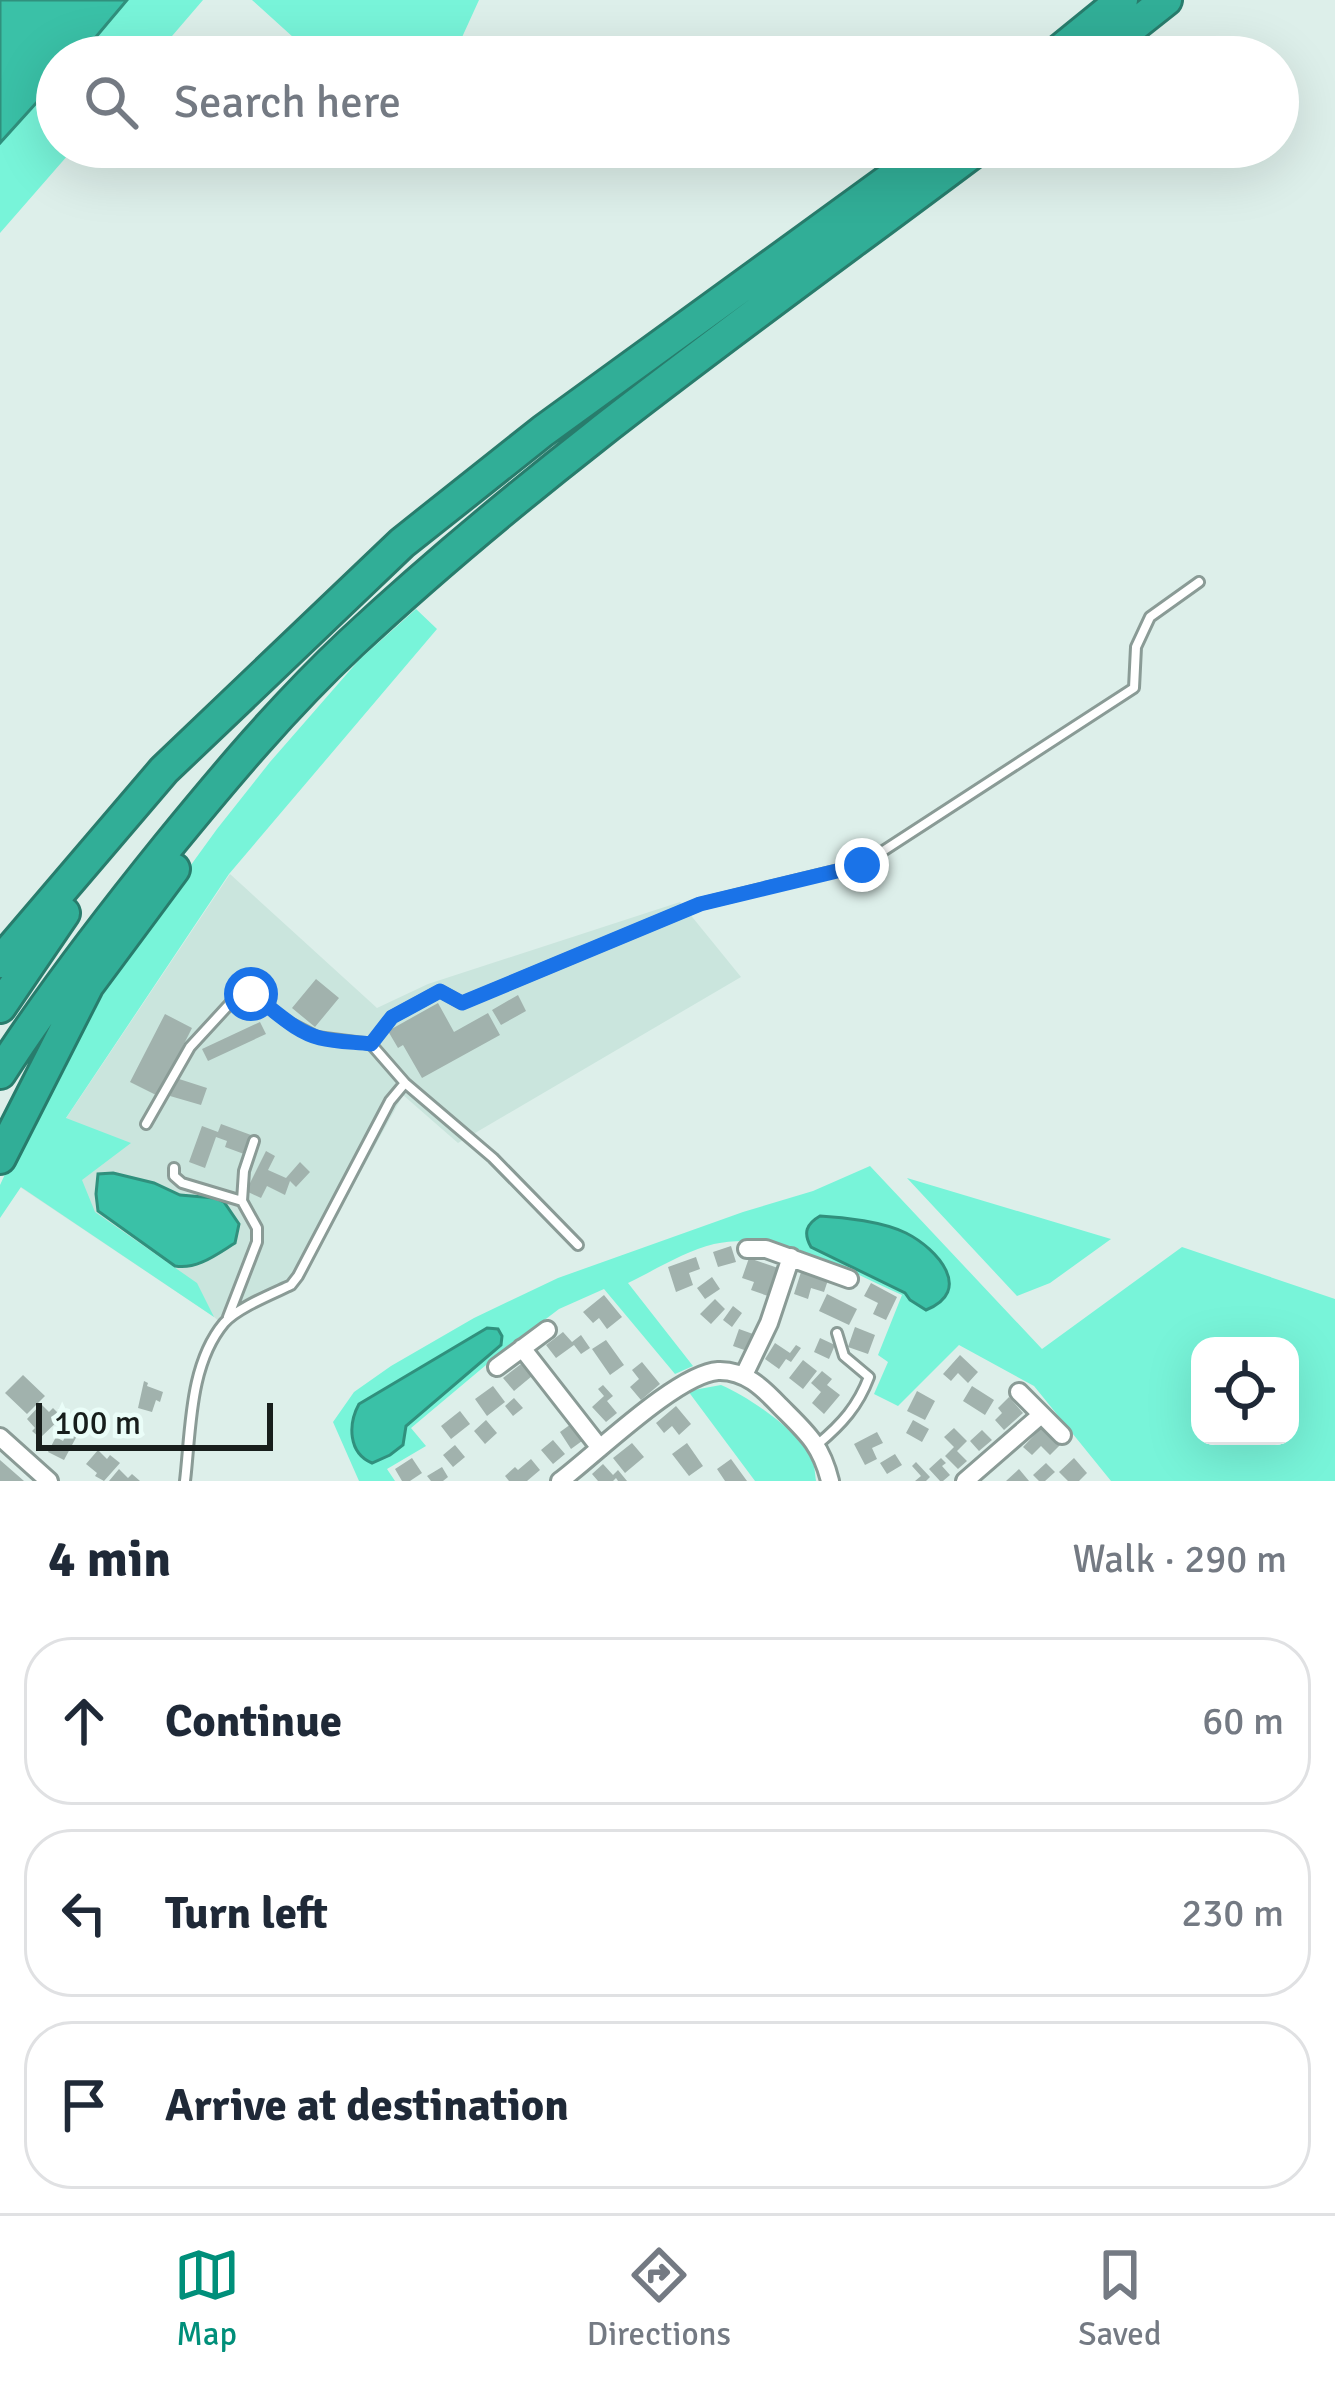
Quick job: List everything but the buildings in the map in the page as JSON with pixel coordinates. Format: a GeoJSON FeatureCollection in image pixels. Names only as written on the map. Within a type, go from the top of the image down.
{"type":"FeatureCollection","features":[{"type":"Feature","properties":{"kind":"highway"},"geometry":{"type":"LineString","coordinates":[[1078,36],[1122,0]]}},
{"type":"Feature","properties":{"kind":"highway"},"geometry":{"type":"LineString","coordinates":[[1121,36],[1166,0]]}},
{"type":"Feature","properties":{"kind":"highway"},"geometry":{"type":"LineString","coordinates":[[0,962],[164,770],[402,543],[542,431],[905,168]]}},
{"type":"Feature","properties":{"kind":"highway"},"geometry":{"type":"LineString","coordinates":[[0,1073],[121,905],[245,751],[338,655],[462,544],[580,448],[952,168]]}},
{"type":"Feature","properties":{"kind":"highway"},"geometry":{"type":"LineString","coordinates":[[0,1007],[60,919],[235,701]]}},
{"type":"Feature","properties":{"kind":"highway"},"geometry":{"type":"LineString","coordinates":[[0,1158],[88,985],[177,866],[245,751]]}},
{"type":"Feature","properties":{"kind":"street"},"geometry":{"type":"LineString","coordinates":[[747,1249],[791,1257],[849,1279]]}},
{"type":"Feature","properties":{"kind":"street"},"geometry":{"type":"LineString","coordinates":[[744,1376],[770,1323],[791,1257]]}},
{"type":"Feature","properties":{"kind":"street"},"geometry":{"type":"LineString","coordinates":[[497,1367],[547,1330]]}},
{"type":"Feature","properties":{"kind":"street"},"geometry":{"type":"LineString","coordinates":[[522,1348],[601,1448]]}},
{"type":"Feature","properties":{"kind":"street"},"geometry":{"type":"LineString","coordinates":[[568,1479],[689,1379],[722,1371],[762,1386],[818,1444],[830,1481]]}},
{"type":"Feature","properties":{"kind":"street"},"geometry":{"type":"LineString","coordinates":[[1018,1392],[1062,1435]]}},
{"type":"Feature","properties":{"kind":"street"},"geometry":{"type":"LineString","coordinates":[[965,1481],[1041,1415]]}},
{"type":"Feature","properties":{"kind":"street"},"geometry":{"type":"LineString","coordinates":[[0,1437],[49,1481]]}},
{"type":"Feature","properties":{"kind":"lane"},"geometry":{"type":"LineString","coordinates":[[371,1044],[392,1017],[440,991],[462,1003],[700,904],[862,865],[1134,688],[1136,647],[1150,617],[1199,582]]}},
{"type":"Feature","properties":{"kind":"lane"},"geometry":{"type":"LineString","coordinates":[[146,1124],[190,1047],[236,997],[251,994],[317,1037],[371,1044],[405,1083],[493,1158],[578,1245]]}},
{"type":"Feature","properties":{"kind":"lane"},"geometry":{"type":"LineString","coordinates":[[228,1319],[291,1285],[298,1276],[390,1102],[405,1083]]}},
{"type":"Feature","properties":{"kind":"lane"},"geometry":{"type":"LineString","coordinates":[[185,1481],[199,1379],[228,1319],[257,1238],[257,1228],[242,1201],[244,1171],[254,1141]]}},
{"type":"Feature","properties":{"kind":"lane"},"geometry":{"type":"LineString","coordinates":[[174,1168],[174,1176],[182,1183],[242,1201]]}},
{"type":"Feature","properties":{"kind":"lane"},"geometry":{"type":"LineString","coordinates":[[818,1444],[842,1424],[869,1377],[844,1356],[837,1333]]}},
{"type":"Feature","properties":{"kind":"shaded area"},"geometry":{"type":"Polygon","coordinates":[[[0,0],[127,0],[97,36],[36,36],[36,103],[0,143],[0,0]]]}},
{"type":"Feature","properties":{"kind":"shaded area"},"geometry":{"type":"Polygon","coordinates":[[[127,0],[203,0],[172,36],[96,36],[127,0]]]}},
{"type":"Feature","properties":{"kind":"shaded area"},"geometry":{"type":"Polygon","coordinates":[[[252,0],[479,0],[463,36],[292,36],[252,0]]]}},
{"type":"Feature","properties":{"kind":"shaded area"},"geometry":{"type":"Polygon","coordinates":[[[36,103],[36,168],[57,168],[0,233],[0,143],[36,103]]]}},
{"type":"Feature","properties":{"kind":"shaded area"},"geometry":{"type":"Polygon","coordinates":[[[416,609],[437,629],[229,874],[66,1118],[131,1143],[82,1180],[95,1212],[197,1283],[214,1317],[21,1187],[0,1218],[0,1185],[21,1140],[125,956],[270,762],[359,660],[416,609]]]}},
{"type":"Feature","properties":{"kind":"shaded area"},"geometry":{"type":"Polygon","coordinates":[[[230,874],[377,1008],[428,984],[680,902],[741,977],[458,1143],[403,1095],[301,1280],[227,1328],[20,1187],[230,874]]]}},
{"type":"Feature","properties":{"kind":"shaded area"},"geometry":{"type":"Polygon","coordinates":[[[870,1166],[1042,1349],[1182,1247],[1335,1299],[1335,1481],[1111,1481],[1034,1386],[959,1345],[898,1406],[874,1394],[888,1362],[878,1355],[902,1295],[811,1254],[739,1241],[692,1251],[628,1283],[693,1366],[675,1374],[604,1289],[559,1309],[411,1428],[426,1446],[387,1469],[395,1481],[359,1481],[333,1422],[354,1392],[391,1366],[474,1318],[558,1278],[813,1191],[870,1166]]]}},
{"type":"Feature","properties":{"kind":"shaded area"},"geometry":{"type":"Polygon","coordinates":[[[113,1173],[180,1195],[224,1202],[239,1224],[235,1243],[199,1263],[175,1266],[98,1211],[98,1174],[113,1173]]]}},
{"type":"Feature","properties":{"kind":"shaded area"},"geometry":{"type":"Polygon","coordinates":[[[907,1178],[1111,1239],[1050,1283],[1017,1296],[907,1178]]]}},
{"type":"Feature","properties":{"kind":"shaded area"},"geometry":{"type":"Polygon","coordinates":[[[820,1216],[875,1223],[918,1240],[946,1270],[948,1292],[926,1310],[905,1293],[811,1247],[807,1229],[820,1216]]]}},
{"type":"Feature","properties":{"kind":"shaded area"},"geometry":{"type":"Polygon","coordinates":[[[487,1328],[498,1329],[501,1345],[406,1426],[403,1445],[372,1463],[364,1458],[352,1437],[359,1404],[487,1328]]]}},
{"type":"Feature","properties":{"kind":"shaded area"},"geometry":{"type":"Polygon","coordinates":[[[721,1385],[759,1406],[797,1438],[812,1461],[816,1481],[755,1481],[688,1391],[721,1385]]]}},
{"type":"Feature","properties":{"kind":"route"},"geometry":{"type":"LineString","coordinates":[[251,994],[309,1034],[371,1044],[392,1017],[440,991],[462,1003],[700,904],[862,865]]}}]}
